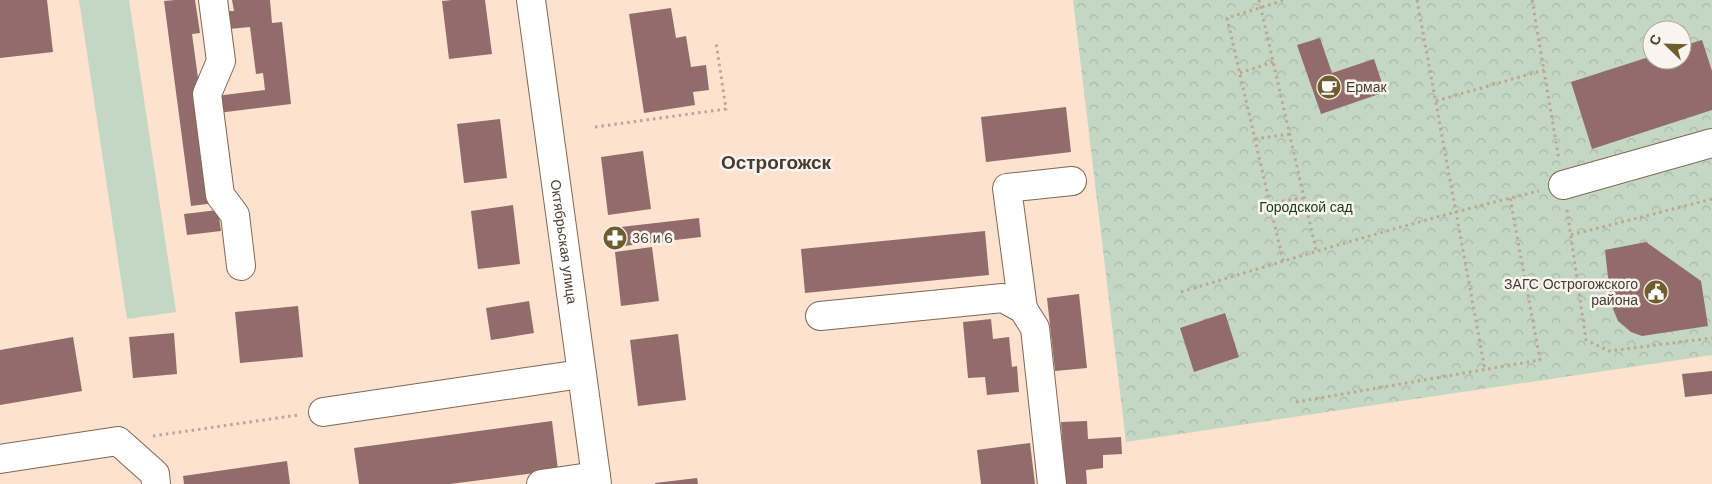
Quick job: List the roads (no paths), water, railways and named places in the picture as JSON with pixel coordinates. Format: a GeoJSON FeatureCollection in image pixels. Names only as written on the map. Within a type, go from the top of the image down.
{"type":"FeatureCollection","features":[{"type":"Feature","properties":{"kind":"street"},"geometry":{"type":"LineString","coordinates":[[213,0],[221,61],[207,94],[220,195],[235,215],[241,266]]}},
{"type":"Feature","properties":{"kind":"street","name":"Октябрьская улица"},"geometry":{"type":"LineString","coordinates":[[531,0],[597,480]]}},
{"type":"Feature","properties":{"kind":"street"},"geometry":{"type":"LineString","coordinates":[[1563,185],[1712,143]]}},
{"type":"Feature","properties":{"kind":"street"},"geometry":{"type":"LineString","coordinates":[[1052,484],[1034,328],[1023,309],[1007,188],[1072,181]]}},
{"type":"Feature","properties":{"kind":"street"},"geometry":{"type":"LineString","coordinates":[[820,316],[1003,298],[1023,309]]}},
{"type":"Feature","properties":{"kind":"street"},"geometry":{"type":"LineString","coordinates":[[323,412],[581,374]]}},
{"type":"Feature","properties":{"kind":"street"},"geometry":{"type":"LineString","coordinates":[[0,459],[118,441],[155,474],[156,484]]}},
{"type":"Feature","properties":{"kind":"street"},"geometry":{"type":"LineString","coordinates":[[541,484],[597,480]]}},
{"type":"Feature","properties":{"kind":"place","name":"Ермак"},"geometry":{"type":"Point","coordinates":[1329,87]}},
{"type":"Feature","properties":{"kind":"place","name":"36 и 6"},"geometry":{"type":"Point","coordinates":[615,238]}},
{"type":"Feature","properties":{"kind":"place","name":"ЗАГС Острогожского района"},"geometry":{"type":"Point","coordinates":[1656,292]}},
{"type":"Feature","properties":{"kind":"district","name":"Острогожск"},"geometry":{"type":"Point","coordinates":[776,162]}},
{"type":"Feature","properties":{"kind":"park label","name":"Городской сад"},"geometry":{"type":"Point","coordinates":[1306,207]}}]}
